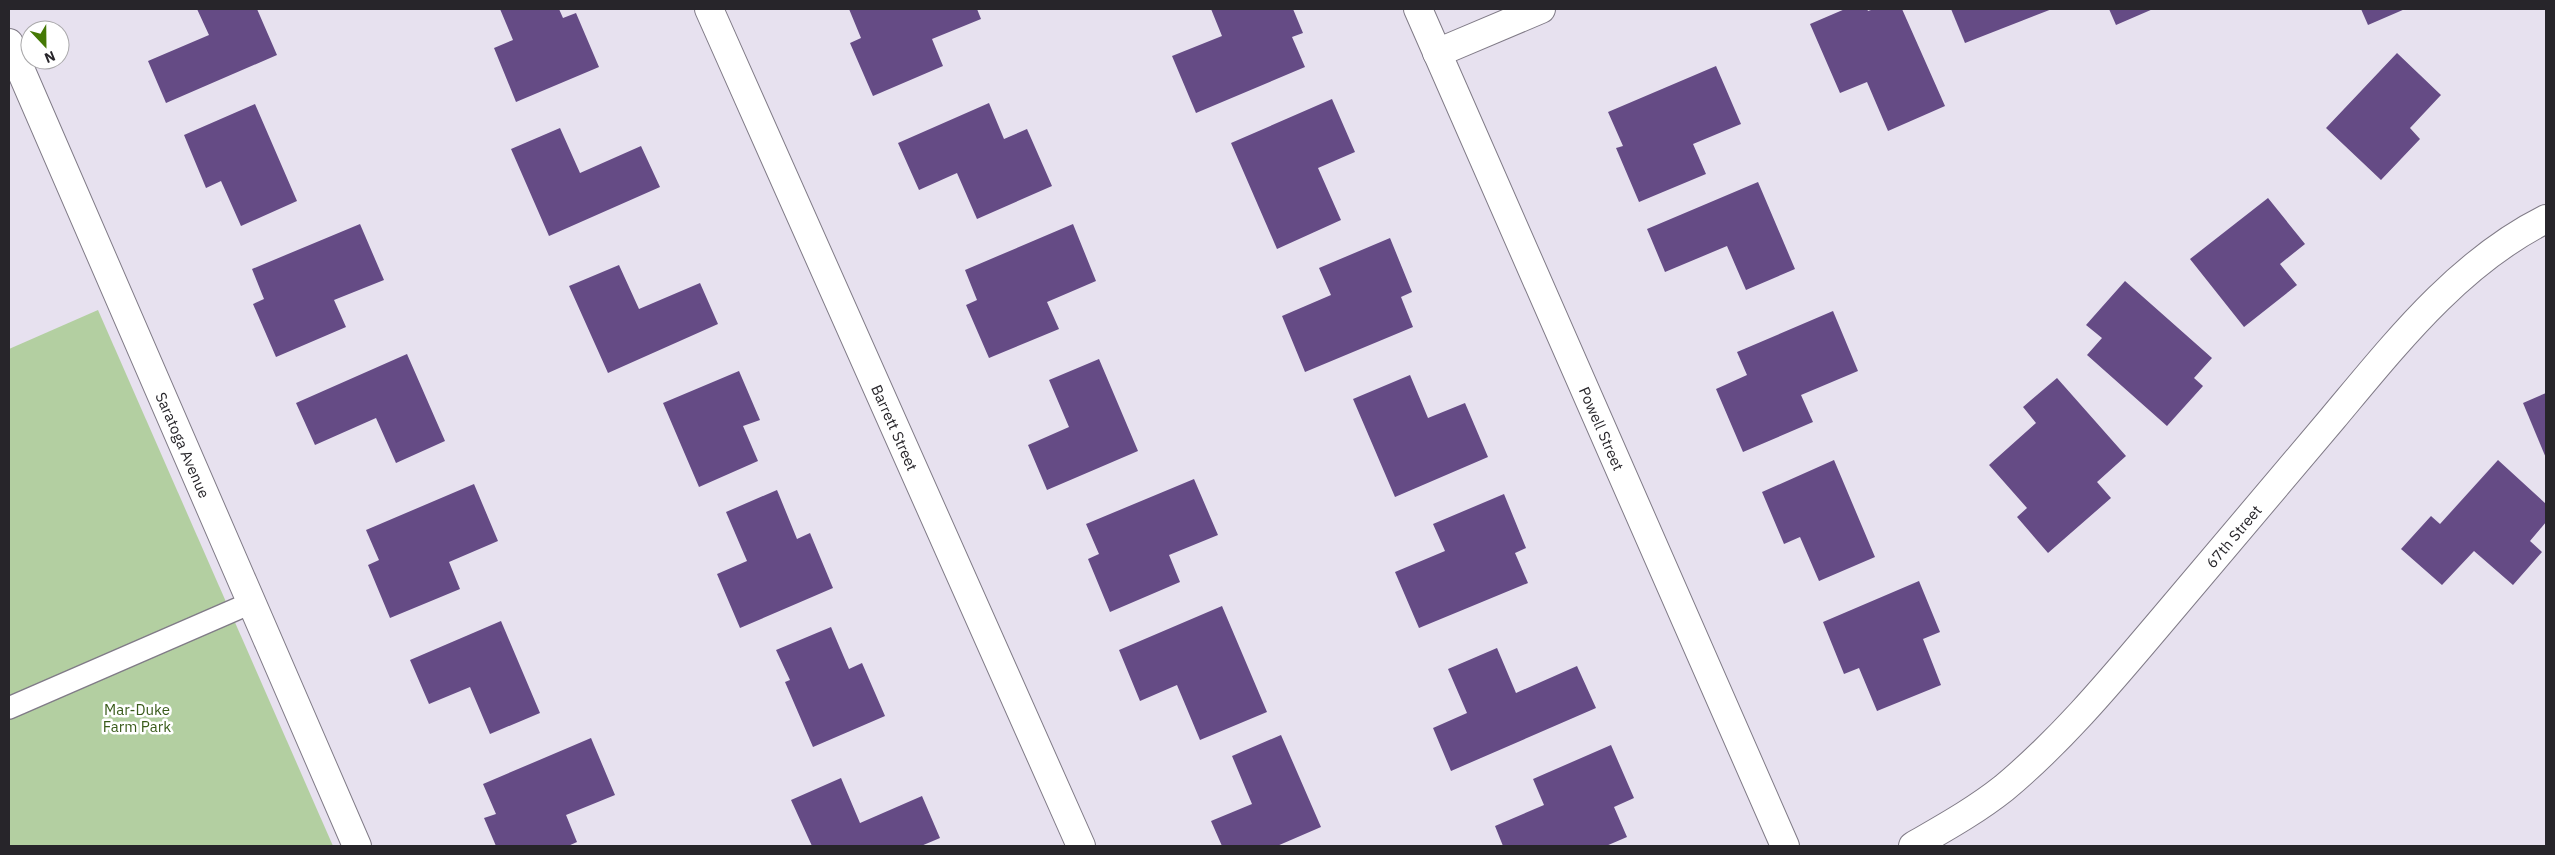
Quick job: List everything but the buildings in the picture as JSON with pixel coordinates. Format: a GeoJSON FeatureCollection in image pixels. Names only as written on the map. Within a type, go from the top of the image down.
{"type":"FeatureCollection","features":[{"type":"Feature","properties":{"kind":"street","name":"Barrett Street"},"geometry":{"type":"LineString","coordinates":[[709,9],[1081,846]]}},
{"type":"Feature","properties":{"kind":"street","name":"Powell Street"},"geometry":{"type":"LineString","coordinates":[[1418,9],[1785,846]]}},
{"type":"Feature","properties":{"kind":"street"},"geometry":{"type":"LineString","coordinates":[[1437,54],[1541,9]]}},
{"type":"Feature","properties":{"kind":"street","name":"Saratoga Avenue"},"geometry":{"type":"LineString","coordinates":[[9,43],[358,846]]}},
{"type":"Feature","properties":{"kind":"street","name":"67th Street"},"geometry":{"type":"LineString","coordinates":[[1913,846],[1967,815],[2002,789],[2043,754],[2114,677],[2378,364],[2427,310],[2463,277],[2496,251],[2546,220]]}},
{"type":"Feature","properties":{"kind":"lane"},"geometry":{"type":"LineString","coordinates":[[9,708],[253,602]]}},
{"type":"Feature","properties":{"kind":"green space","name":"Mar-Duke Farm Park"},"geometry":{"type":"Polygon","coordinates":[[[98,310],[333,846],[9,846],[9,349],[98,310]]]}}]}
